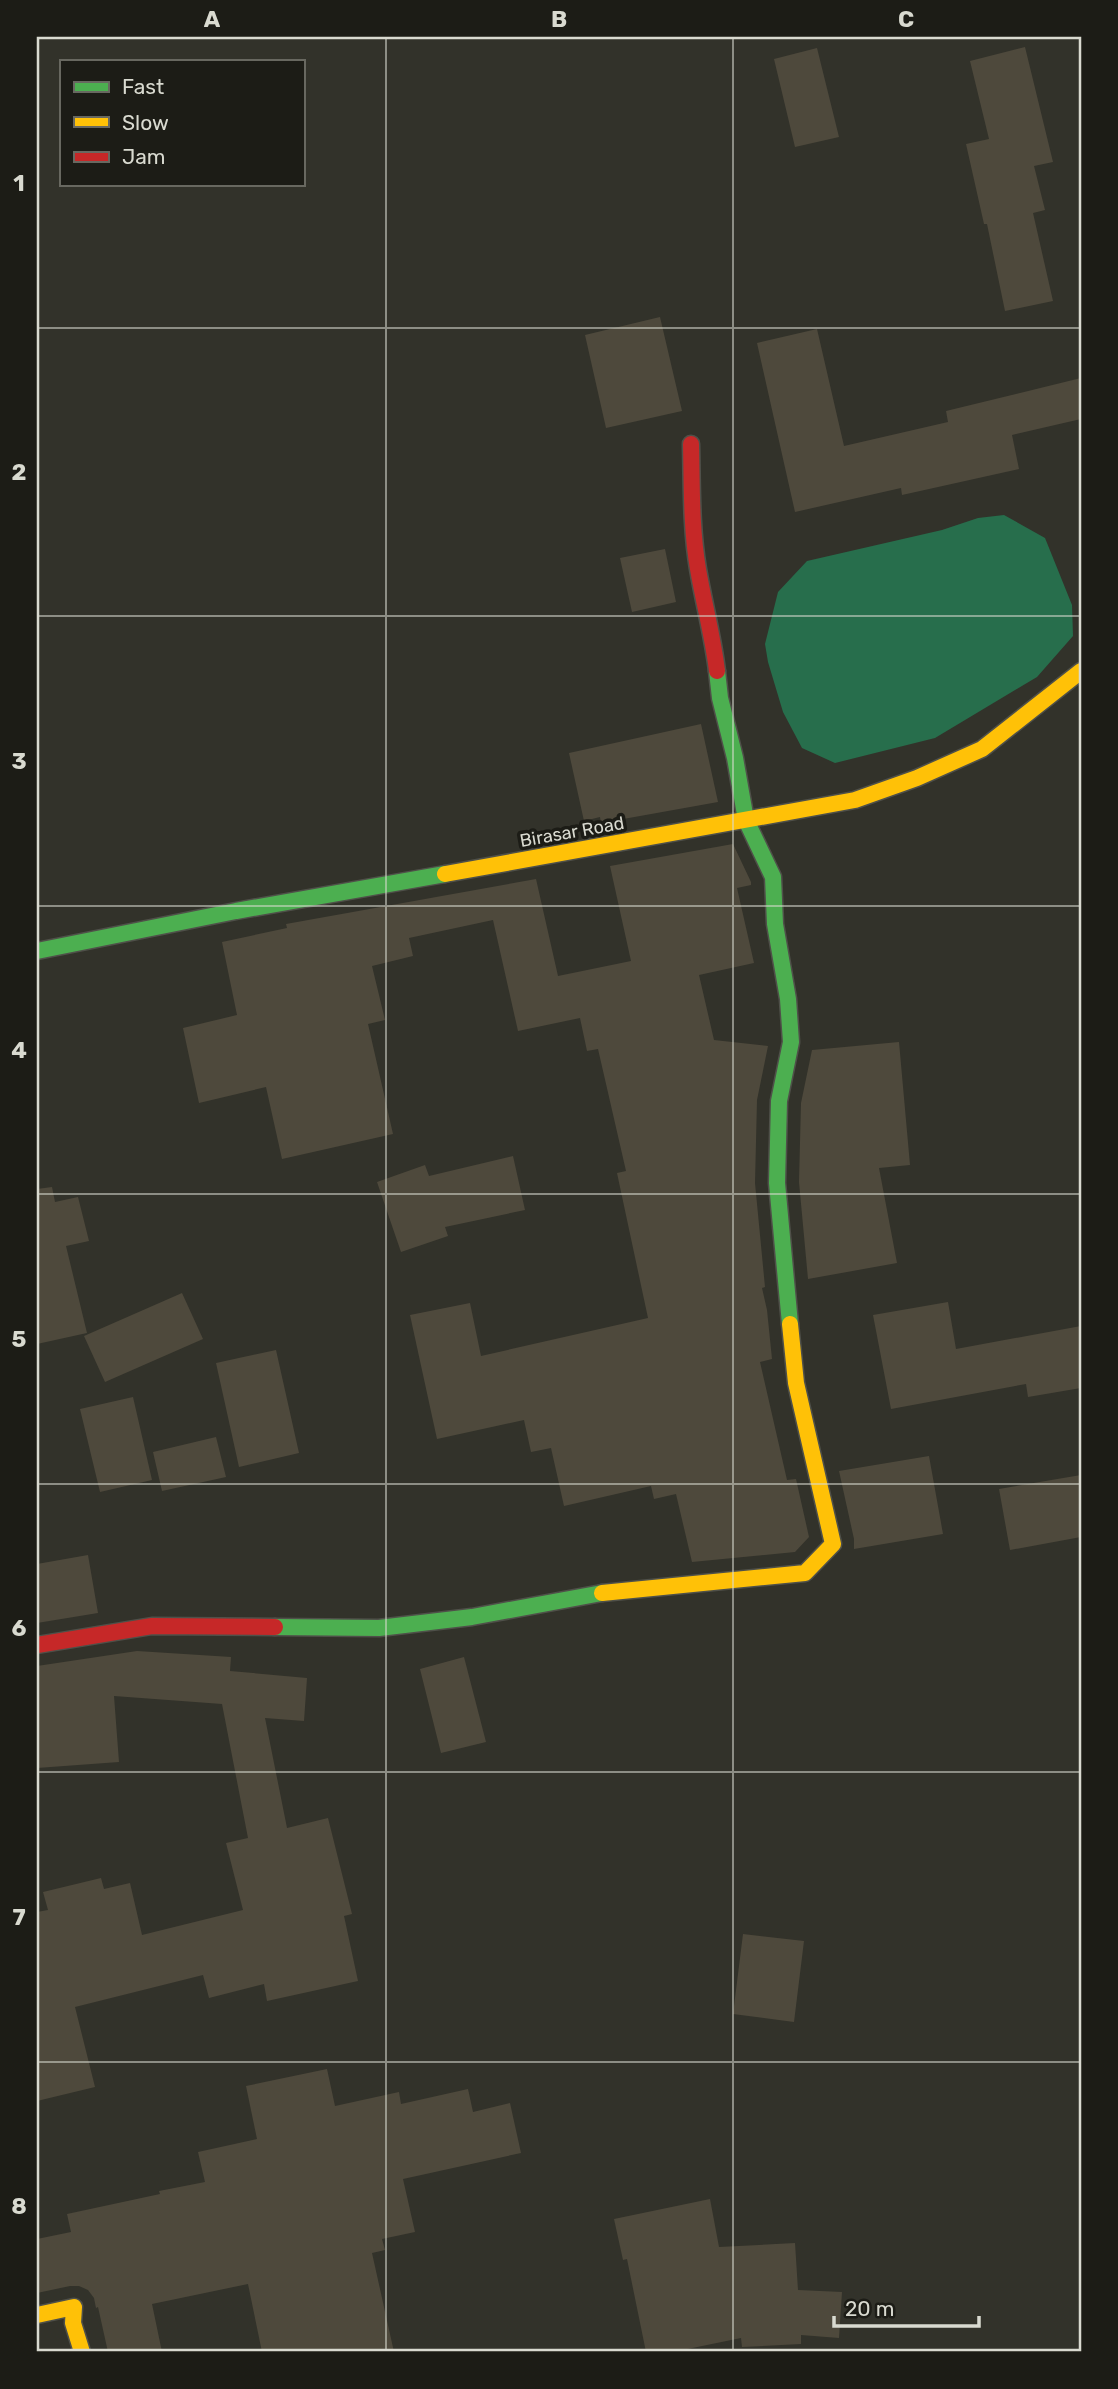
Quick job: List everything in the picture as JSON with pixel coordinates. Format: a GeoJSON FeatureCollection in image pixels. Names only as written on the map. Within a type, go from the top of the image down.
{"type":"FeatureCollection","features":[{"type":"Feature","properties":{"kind":"street"},"geometry":{"type":"LineString","coordinates":[[37,1645],[152,1626],[379,1628],[458,1619],[585,1595],[805,1573],[833,1544],[796,1383],[777,1183],[779,1101],[791,1042],[789,999],[775,924],[773,877],[746,820],[735,758],[720,698],[713,636],[698,569],[692,513],[691,444]]}},
{"type":"Feature","properties":{"kind":"street","name":"Birasar Road"},"geometry":{"type":"LineString","coordinates":[[37,951],[236,911],[855,800],[917,778],[982,749],[1081,671]]}},
{"type":"Feature","properties":{"kind":"street"},"geometry":{"type":"LineString","coordinates":[[37,2315],[74,2307],[73,2323],[82,2352]]}},
{"type":"Feature","properties":{"kind":"shaded area"},"geometry":{"type":"Polygon","coordinates":[[[1004,515],[1045,538],[1072,605],[1073,636],[1037,677],[935,738],[835,763],[802,748],[783,712],[765,644],[778,592],[807,561],[942,530],[978,518],[1004,515]]]}},
{"type":"Feature","properties":{"kind":"building"},"geometry":{"type":"Polygon","coordinates":[[[1025,47],[1053,162],[1034,166],[1045,210],[1033,213],[1053,301],[1005,311],[987,224],[984,224],[966,144],[989,139],[970,61],[1025,47]]]}},
{"type":"Feature","properties":{"kind":"building"},"geometry":{"type":"Polygon","coordinates":[[[817,48],[839,137],[795,147],[774,59],[817,48]]]}},
{"type":"Feature","properties":{"kind":"building"},"geometry":{"type":"Polygon","coordinates":[[[660,317],[682,411],[606,428],[585,335],[660,317]]]}},
{"type":"Feature","properties":{"kind":"building"},"geometry":{"type":"Polygon","coordinates":[[[817,329],[844,446],[948,422],[946,411],[1081,378],[1081,419],[1012,435],[1019,469],[902,495],[901,488],[795,512],[757,343],[817,329]]]}},
{"type":"Feature","properties":{"kind":"building"},"geometry":{"type":"Polygon","coordinates":[[[665,549],[676,602],[632,612],[620,558],[665,549]]]}},
{"type":"Feature","properties":{"kind":"building"},"geometry":{"type":"Polygon","coordinates":[[[701,724],[718,802],[601,823],[600,817],[584,821],[569,753],[701,724]]]}},
{"type":"Feature","properties":{"kind":"building"},"geometry":{"type":"Polygon","coordinates":[[[733,844],[751,882],[751,885],[737,888],[754,963],[699,975],[714,1040],[768,1046],[757,1100],[755,1183],[765,1287],[762,1288],[772,1359],[760,1362],[787,1480],[796,1479],[809,1537],[795,1552],[692,1562],[676,1494],[654,1499],[651,1486],[564,1506],[551,1448],[531,1452],[524,1420],[437,1439],[410,1315],[470,1303],[481,1356],[648,1318],[617,1173],[626,1171],[598,1049],[587,1051],[580,1018],[518,1031],[493,920],[409,938],[413,956],[372,966],[385,1020],[368,1024],[393,1134],[282,1159],[266,1087],[199,1103],[183,1028],[237,1015],[222,942],[287,928],[286,924],[536,879],[558,976],[631,961],[610,866],[733,844]]]}},
{"type":"Feature","properties":{"kind":"building"},"geometry":{"type":"Polygon","coordinates":[[[899,1042],[910,1165],[879,1168],[897,1263],[808,1279],[799,1182],[801,1103],[812,1050],[899,1042]]]}},
{"type":"Feature","properties":{"kind":"building"},"geometry":{"type":"Polygon","coordinates":[[[513,1156],[525,1210],[445,1227],[448,1236],[401,1252],[377,1182],[425,1165],[429,1176],[513,1156]]]}},
{"type":"Feature","properties":{"kind":"building"},"geometry":{"type":"Polygon","coordinates":[[[52,1187],[55,1202],[78,1197],[89,1241],[66,1246],[87,1333],[37,1344],[37,1189],[52,1187]]]}},
{"type":"Feature","properties":{"kind":"building"},"geometry":{"type":"Polygon","coordinates":[[[182,1293],[203,1339],[105,1382],[84,1336],[182,1293]]]}},
{"type":"Feature","properties":{"kind":"building"},"geometry":{"type":"Polygon","coordinates":[[[948,1302],[956,1349],[1081,1326],[1081,1388],[1028,1397],[1026,1384],[891,1409],[873,1315],[948,1302]]]}},
{"type":"Feature","properties":{"kind":"building"},"geometry":{"type":"Polygon","coordinates":[[[276,1350],[299,1453],[239,1467],[216,1363],[276,1350]]]}},
{"type":"Feature","properties":{"kind":"building"},"geometry":{"type":"Polygon","coordinates":[[[133,1397],[152,1480],[100,1492],[80,1409],[133,1397]]]}},
{"type":"Feature","properties":{"kind":"building"},"geometry":{"type":"Polygon","coordinates":[[[216,1437],[226,1477],[162,1491],[153,1452],[216,1437]]]}},
{"type":"Feature","properties":{"kind":"building"},"geometry":{"type":"Polygon","coordinates":[[[929,1456],[943,1534],[854,1549],[839,1471],[929,1456]]]}},
{"type":"Feature","properties":{"kind":"building"},"geometry":{"type":"Polygon","coordinates":[[[1081,1475],[1081,1537],[1010,1550],[999,1489],[1081,1475]]]}},
{"type":"Feature","properties":{"kind":"building"},"geometry":{"type":"Polygon","coordinates":[[[88,1555],[98,1613],[37,1623],[37,1564],[88,1555]]]}},
{"type":"Feature","properties":{"kind":"building"},"geometry":{"type":"Polygon","coordinates":[[[137,1651],[231,1657],[230,1671],[307,1678],[304,1721],[265,1718],[287,1828],[328,1818],[352,1914],[344,1916],[358,1981],[267,2001],[264,1984],[209,1998],[203,1975],[75,2007],[95,2087],[37,2101],[37,1912],[48,1910],[43,1892],[101,1878],[104,1889],[130,1883],[142,1935],[243,1910],[226,1843],[248,1838],[222,1704],[114,1696],[119,1762],[37,1768],[37,1666],[137,1651]]]}},
{"type":"Feature","properties":{"kind":"building"},"geometry":{"type":"Polygon","coordinates":[[[464,1657],[486,1742],[441,1753],[420,1669],[464,1657]]]}},
{"type":"Feature","properties":{"kind":"building"},"geometry":{"type":"Polygon","coordinates":[[[743,1934],[804,1941],[794,2022],[733,2014],[743,1934]]]}},
{"type":"Feature","properties":{"kind":"building"},"geometry":{"type":"Polygon","coordinates":[[[327,2069],[335,2106],[399,2092],[401,2104],[468,2089],[473,2112],[510,2103],[521,2153],[403,2179],[415,2232],[382,2239],[385,2250],[372,2253],[394,2352],[262,2352],[248,2284],[152,2304],[162,2352],[108,2352],[98,2307],[96,2308],[94,2298],[88,2290],[70,2286],[37,2293],[37,2239],[71,2232],[67,2214],[205,2182],[198,2152],[257,2139],[246,2086],[327,2069]]]}},
{"type":"Feature","properties":{"kind":"building"},"geometry":{"type":"Polygon","coordinates":[[[710,2199],[719,2247],[795,2243],[798,2290],[842,2292],[839,2338],[801,2335],[801,2344],[742,2347],[741,2338],[673,2352],[646,2352],[627,2259],[623,2260],[614,2219],[710,2199]]]}},
{"type":"Feature","properties":{"kind":"traffic: fast"},"geometry":{"type":"LineString","coordinates":[[717,671],[720,698],[735,758],[746,820],[773,877],[775,924],[788,999],[791,1042],[779,1101],[777,1183],[790,1324]]}},
{"type":"Feature","properties":{"kind":"traffic: fast"},"geometry":{"type":"LineString","coordinates":[[37,951],[236,911],[445,874]]}},
{"type":"Feature","properties":{"kind":"traffic: fast"},"geometry":{"type":"LineString","coordinates":[[275,1627],[379,1628],[472,1617],[602,1593]]}},
{"type":"Feature","properties":{"kind":"traffic: slow"},"geometry":{"type":"LineString","coordinates":[[445,874],[855,800],[917,778],[982,749],[1081,671]]}},
{"type":"Feature","properties":{"kind":"traffic: slow"},"geometry":{"type":"LineString","coordinates":[[602,1593],[805,1573],[833,1544],[796,1383],[790,1324]]}},
{"type":"Feature","properties":{"kind":"traffic: slow"},"geometry":{"type":"LineString","coordinates":[[37,2315],[74,2307],[73,2323],[82,2352]]}},
{"type":"Feature","properties":{"kind":"traffic: jam"},"geometry":{"type":"LineString","coordinates":[[691,444],[696,554],[717,671]]}},
{"type":"Feature","properties":{"kind":"traffic: jam"},"geometry":{"type":"LineString","coordinates":[[37,1645],[152,1626],[275,1627]]}}]}
